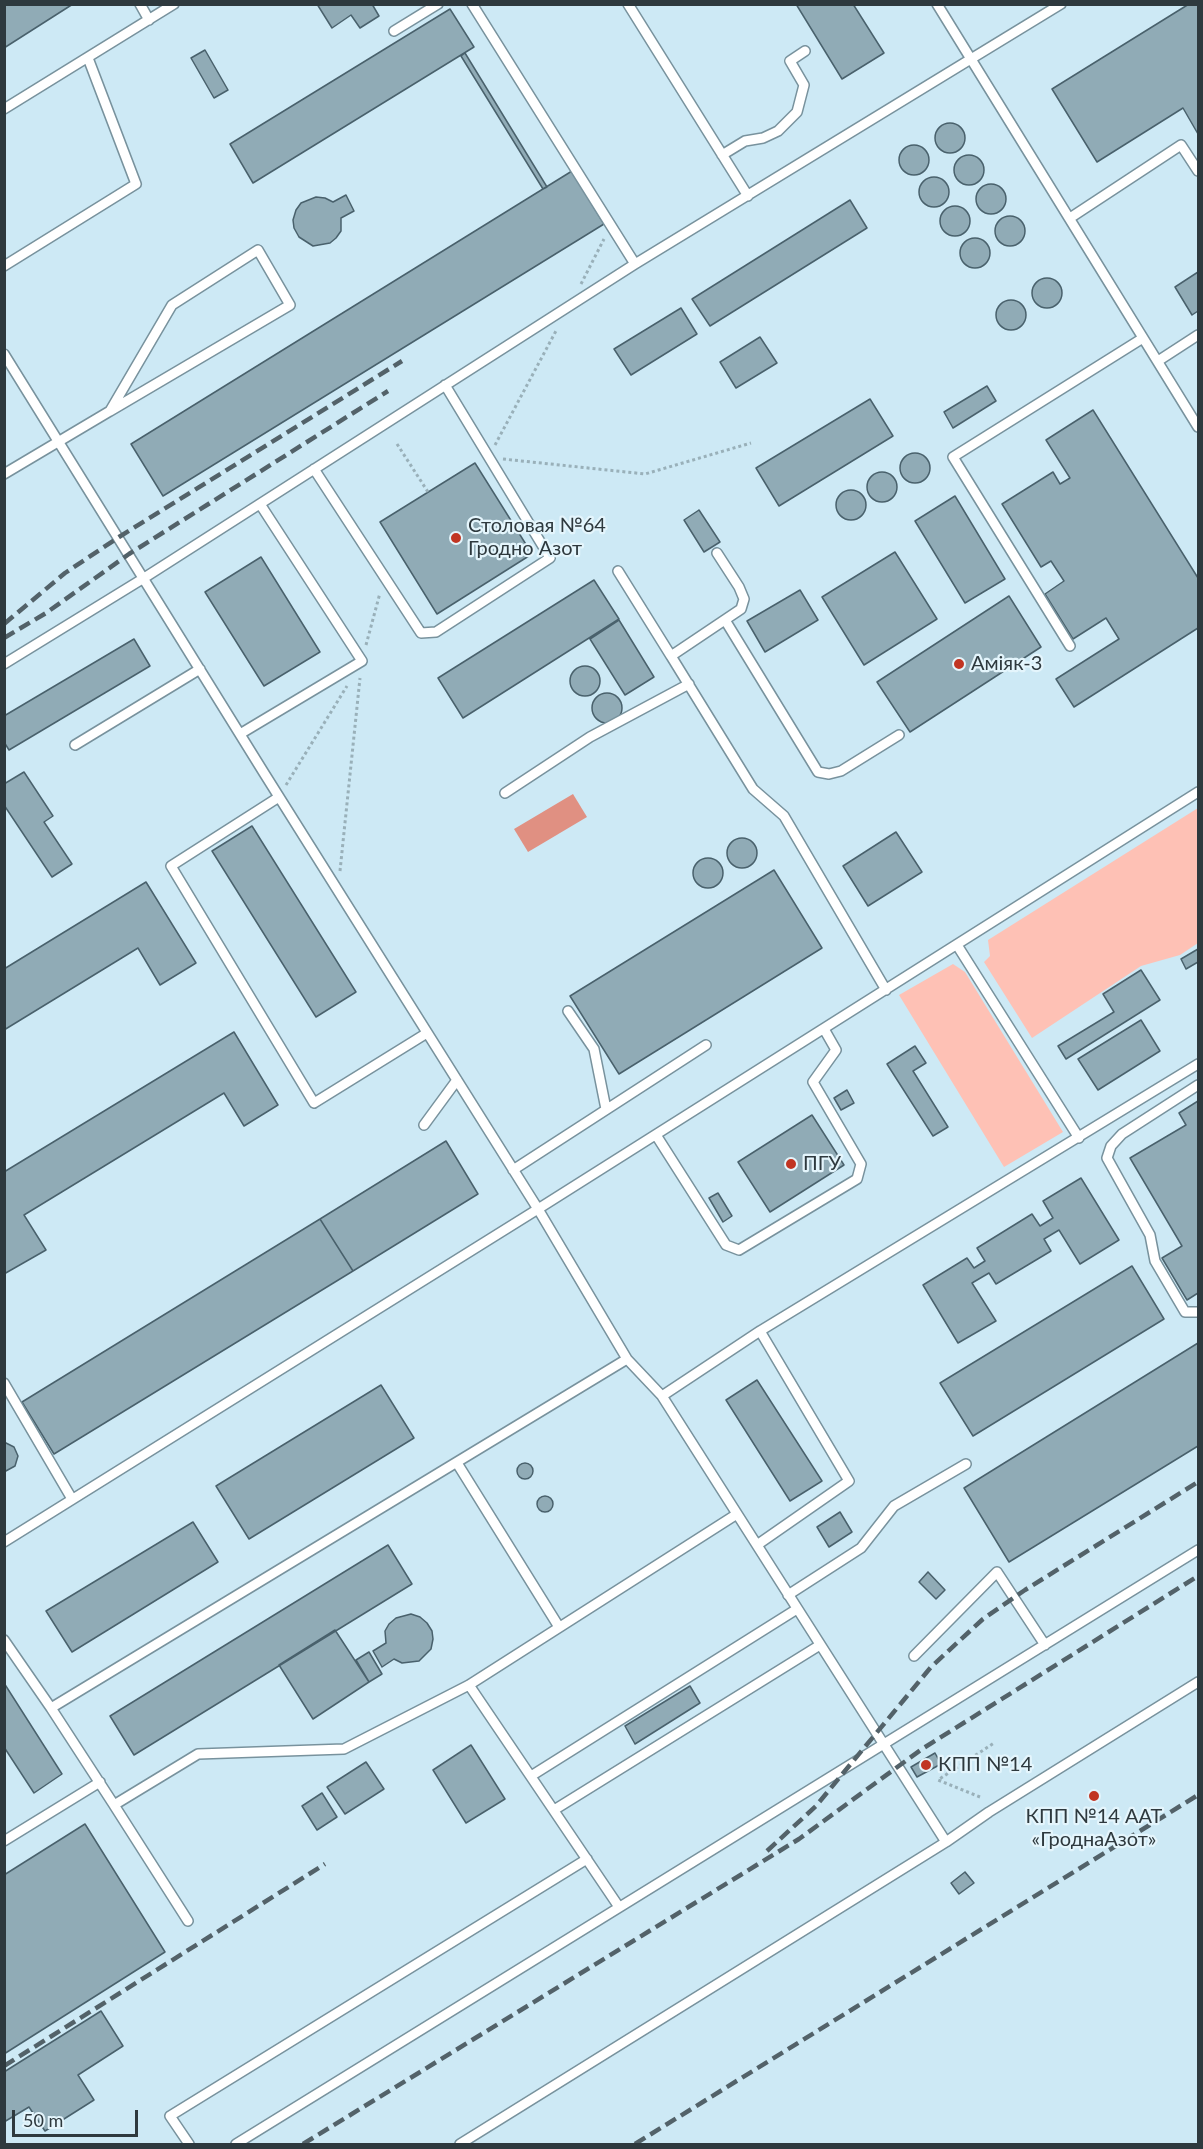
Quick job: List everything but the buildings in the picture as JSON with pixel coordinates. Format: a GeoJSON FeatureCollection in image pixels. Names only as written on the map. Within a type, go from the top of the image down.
{"type":"FeatureCollection","features":[{"type":"Feature","properties":{"kind":"lane"},"geometry":{"type":"LineString","coordinates":[[140,4],[150,20]]}},
{"type":"Feature","properties":{"kind":"lane"},"geometry":{"type":"LineString","coordinates":[[4,109],[174,4]]}},
{"type":"Feature","properties":{"kind":"lane"},"geometry":{"type":"LineString","coordinates":[[394,31],[438,4]]}},
{"type":"Feature","properties":{"kind":"lane"},"geometry":{"type":"LineString","coordinates":[[472,4],[635,264]]}},
{"type":"Feature","properties":{"kind":"lane"},"geometry":{"type":"LineString","coordinates":[[628,4],[748,196]]}},
{"type":"Feature","properties":{"kind":"lane"},"geometry":{"type":"LineString","coordinates":[[937,4],[1198,428]]}},
{"type":"Feature","properties":{"kind":"lane"},"geometry":{"type":"LineString","coordinates":[[4,664],[144,578],[635,264],[1061,4]]}},
{"type":"Feature","properties":{"kind":"lane"},"geometry":{"type":"LineString","coordinates":[[722,155],[745,141],[763,138],[778,131],[797,112],[804,85],[790,61],[805,51]]}},
{"type":"Feature","properties":{"kind":"lane"},"geometry":{"type":"LineString","coordinates":[[4,266],[136,184],[88,58]]}},
{"type":"Feature","properties":{"kind":"lane"},"geometry":{"type":"LineString","coordinates":[[1070,218],[1181,145],[1198,171]]}},
{"type":"Feature","properties":{"kind":"lane"},"geometry":{"type":"LineString","coordinates":[[4,474],[290,305],[258,250],[172,305],[110,411]]}},
{"type":"Feature","properties":{"kind":"lane"},"geometry":{"type":"LineString","coordinates":[[1158,362],[1198,335]]}},
{"type":"Feature","properties":{"kind":"lane"},"geometry":{"type":"LineString","coordinates":[[1070,646],[953,457],[1143,338]]}},
{"type":"Feature","properties":{"kind":"lane"},"geometry":{"type":"LineString","coordinates":[[4,354],[538,1209],[627,1359],[662,1396],[946,1842]]}},
{"type":"Feature","properties":{"kind":"lane"},"geometry":{"type":"LineString","coordinates":[[314,469],[421,633],[436,632],[550,558],[445,385]]}},
{"type":"Feature","properties":{"kind":"lane"},"geometry":{"type":"LineString","coordinates":[[240,734],[362,661],[260,504]]}},
{"type":"Feature","properties":{"kind":"lane"},"geometry":{"type":"LineString","coordinates":[[671,656],[741,609],[744,599],[740,587],[717,553]]}},
{"type":"Feature","properties":{"kind":"lane"},"geometry":{"type":"LineString","coordinates":[[618,571],[753,789],[784,816],[886,990]]}},
{"type":"Feature","properties":{"kind":"lane"},"geometry":{"type":"LineString","coordinates":[[724,620],[818,772],[829,774],[842,771],[899,735]]}},
{"type":"Feature","properties":{"kind":"lane"},"geometry":{"type":"LineString","coordinates":[[75,745],[200,669]]}},
{"type":"Feature","properties":{"kind":"lane"},"geometry":{"type":"LineString","coordinates":[[505,793],[590,737],[689,684]]}},
{"type":"Feature","properties":{"kind":"lane"},"geometry":{"type":"LineString","coordinates":[[4,1542],[656,1135],[1198,792]]}},
{"type":"Feature","properties":{"kind":"lane"},"geometry":{"type":"LineString","coordinates":[[279,797],[171,866],[314,1103],[427,1034]]}},
{"type":"Feature","properties":{"kind":"lane"},"geometry":{"type":"LineString","coordinates":[[957,945],[1079,1138]]}},
{"type":"Feature","properties":{"kind":"lane"},"geometry":{"type":"LineString","coordinates":[[568,1011],[594,1049],[606,1109]]}},
{"type":"Feature","properties":{"kind":"lane"},"geometry":{"type":"LineString","coordinates":[[656,1135],[726,1245],[739,1250],[857,1179],[861,1164],[813,1082],[836,1050],[824,1029]]}},
{"type":"Feature","properties":{"kind":"lane"},"geometry":{"type":"LineString","coordinates":[[513,1170],[706,1045]]}},
{"type":"Feature","properties":{"kind":"lane"},"geometry":{"type":"LineString","coordinates":[[662,1396],[760,1331],[1198,1064]]}},
{"type":"Feature","properties":{"kind":"lane"},"geometry":{"type":"LineString","coordinates":[[424,1125],[457,1080]]}},
{"type":"Feature","properties":{"kind":"lane"},"geometry":{"type":"LineString","coordinates":[[1198,1085],[1122,1134],[1111,1146],[1107,1158],[1150,1235],[1155,1261],[1185,1312],[1198,1312]]}},
{"type":"Feature","properties":{"kind":"lane"},"geometry":{"type":"LineString","coordinates":[[757,1545],[849,1481],[760,1331]]}},
{"type":"Feature","properties":{"kind":"lane"},"geometry":{"type":"LineString","coordinates":[[51,1708],[627,1359]]}},
{"type":"Feature","properties":{"kind":"lane"},"geometry":{"type":"LineString","coordinates":[[4,1383],[72,1499]]}},
{"type":"Feature","properties":{"kind":"lane"},"geometry":{"type":"LineString","coordinates":[[457,1463],[559,1627]]}},
{"type":"Feature","properties":{"kind":"lane"},"geometry":{"type":"LineString","coordinates":[[789,1595],[861,1548],[894,1506],[966,1464]]}},
{"type":"Feature","properties":{"kind":"lane"},"geometry":{"type":"LineString","coordinates":[[114,1805],[198,1754],[344,1749],[469,1685],[737,1514]]}},
{"type":"Feature","properties":{"kind":"lane"},"geometry":{"type":"LineString","coordinates":[[236,2145],[1198,1550]]}},
{"type":"Feature","properties":{"kind":"lane"},"geometry":{"type":"LineString","coordinates":[[914,1656],[997,1572],[1046,1645]]}},
{"type":"Feature","properties":{"kind":"lane"},"geometry":{"type":"LineString","coordinates":[[531,1776],[797,1609]]}},
{"type":"Feature","properties":{"kind":"lane"},"geometry":{"type":"LineString","coordinates":[[4,1640],[100,1782],[188,1921]]}},
{"type":"Feature","properties":{"kind":"lane"},"geometry":{"type":"LineString","coordinates":[[554,1810],[820,1645]]}},
{"type":"Feature","properties":{"kind":"lane"},"geometry":{"type":"LineString","coordinates":[[460,2145],[1198,1682]]}},
{"type":"Feature","properties":{"kind":"lane"},"geometry":{"type":"LineString","coordinates":[[469,1685],[619,1907]]}},
{"type":"Feature","properties":{"kind":"lane"},"geometry":{"type":"LineString","coordinates":[[4,1841],[100,1782]]}},
{"type":"Feature","properties":{"kind":"lane"},"geometry":{"type":"LineString","coordinates":[[189,2145],[170,2116],[587,1859]]}},
{"type":"Feature","properties":{"kind":"path"},"geometry":{"type":"LineString","coordinates":[[546,351],[489,457],[645,474],[751,443]]}},
{"type":"Feature","properties":{"kind":"path"},"geometry":{"type":"LineString","coordinates":[[397,444],[428,492]]}},
{"type":"Feature","properties":{"kind":"path"},"geometry":{"type":"LineString","coordinates":[[338,891],[362,661]]}},
{"type":"Feature","properties":{"kind":"path"},"geometry":{"type":"LineString","coordinates":[[980,1797],[938,1780],[994,1743]]}},
{"type":"Feature","properties":{"kind":"shaded area"},"geometry":{"type":"Polygon","coordinates":[[[573,794],[587,817],[528,852],[514,829],[573,794]]]}},
{"type":"Feature","properties":{"kind":"shaded area"},"geometry":{"type":"Polygon","coordinates":[[[1198,808],[1198,943],[1180,955],[1141,966],[1032,1038],[984,962],[990,956],[988,940],[1198,808]]]}},
{"type":"Feature","properties":{"kind":"shaded area"},"geometry":{"type":"Polygon","coordinates":[[[953,964],[965,972],[1063,1132],[1004,1167],[899,995],[953,964]]]}},
{"type":"Feature","properties":{"kind":"railway"},"geometry":{"type":"LineString","coordinates":[[4,624],[65,573],[119,537],[402,361]]}},
{"type":"Feature","properties":{"kind":"railway"},"geometry":{"type":"LineString","coordinates":[[4,638],[46,613],[129,554],[388,391]]}},
{"type":"Feature","properties":{"kind":"railway"},"geometry":{"type":"LineString","coordinates":[[767,1851],[816,1806],[931,1667],[983,1619],[1025,1590],[1198,1482]]}},
{"type":"Feature","properties":{"kind":"railway"},"geometry":{"type":"LineString","coordinates":[[303,2144],[799,1839],[922,1749],[1198,1576]]}},
{"type":"Feature","properties":{"kind":"railway"},"geometry":{"type":"LineString","coordinates":[[635,2144],[1198,1795]]}},
{"type":"Feature","properties":{"kind":"railway"},"geometry":{"type":"LineString","coordinates":[[4,2066],[325,1864]]}},
{"type":"Feature","properties":{"kind":"place","name":"Столовая №64 Гродно Азот"},"geometry":{"type":"Point","coordinates":[456,538]}},
{"type":"Feature","properties":{"kind":"place","name":"Аміяк-3"},"geometry":{"type":"Point","coordinates":[959,664]}},
{"type":"Feature","properties":{"kind":"place","name":"ПГУ"},"geometry":{"type":"Point","coordinates":[791,1164]}},
{"type":"Feature","properties":{"kind":"place","name":"КПП №14"},"geometry":{"type":"Point","coordinates":[926,1765]}},
{"type":"Feature","properties":{"kind":"place","name":"КПП №14 ААТ «ГроднаАзот»"},"geometry":{"type":"Point","coordinates":[1094,1796]}}]}
